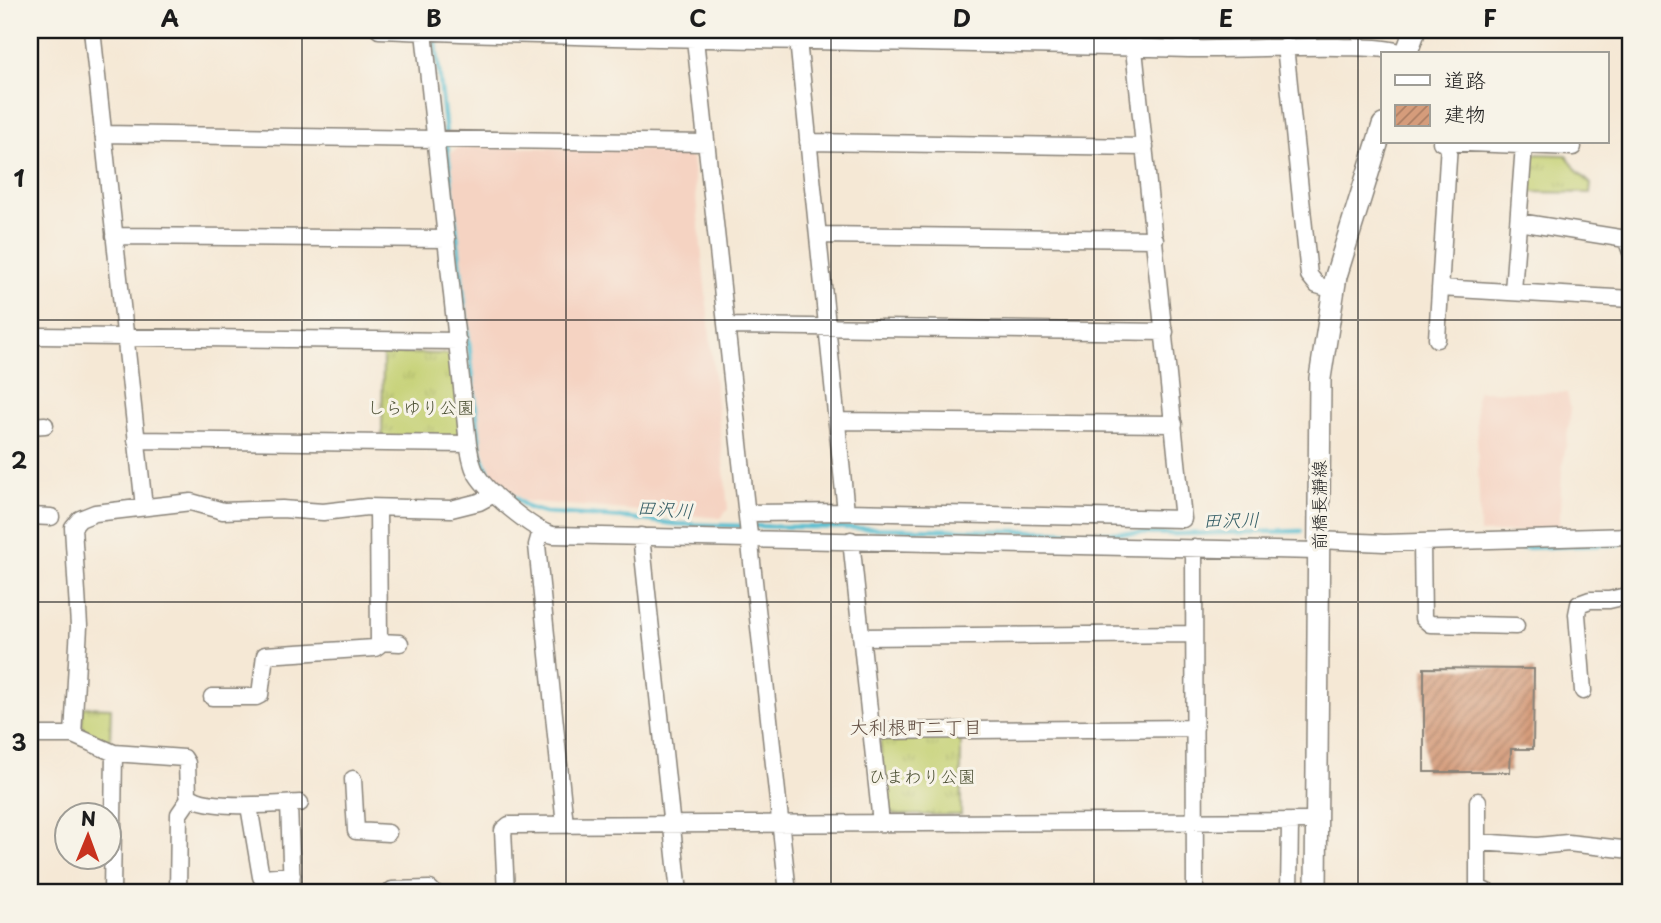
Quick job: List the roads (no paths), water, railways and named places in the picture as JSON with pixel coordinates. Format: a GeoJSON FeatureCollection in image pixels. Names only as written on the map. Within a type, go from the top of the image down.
{"type":"FeatureCollection","features":[{"type":"Feature","properties":{"kind":"main road"},"geometry":{"type":"LineString","coordinates":[[1407,52],[1415,30]]}},
{"type":"Feature","properties":{"kind":"main road","name":"前橋長瀞線"},"geometry":{"type":"LineString","coordinates":[[1316,893],[1320,377],[1334,290],[1354,213],[1381,131]]}},
{"type":"Feature","properties":{"kind":"street"},"geometry":{"type":"LineString","coordinates":[[92,30],[144,507]]}},
{"type":"Feature","properties":{"kind":"street"},"geometry":{"type":"LineString","coordinates":[[379,30],[797,36],[1194,49],[1285,46],[1381,48],[1398,52]]}},
{"type":"Feature","properties":{"kind":"street"},"geometry":{"type":"LineString","coordinates":[[747,513],[846,512],[1183,519],[1132,30]]}},
{"type":"Feature","properties":{"kind":"street"},"geometry":{"type":"LineString","coordinates":[[424,32],[468,444],[476,474],[494,494],[541,531],[553,534],[1194,548],[1631,536]]}},
{"type":"Feature","properties":{"kind":"street"},"geometry":{"type":"LineString","coordinates":[[695,34],[788,893]]}},
{"type":"Feature","properties":{"kind":"street"},"geometry":{"type":"LineString","coordinates":[[797,36],[846,512]]}},
{"type":"Feature","properties":{"kind":"street"},"geometry":{"type":"LineString","coordinates":[[1285,46],[1309,275],[1317,285],[1334,290]]}},
{"type":"Feature","properties":{"kind":"street"},"geometry":{"type":"LineString","coordinates":[[103,134],[706,143]]}},
{"type":"Feature","properties":{"kind":"street"},"geometry":{"type":"LineString","coordinates":[[808,142],[1145,147]]}},
{"type":"Feature","properties":{"kind":"street"},"geometry":{"type":"LineString","coordinates":[[1437,339],[1445,144]]}},
{"type":"Feature","properties":{"kind":"street"},"geometry":{"type":"LineString","coordinates":[[1498,144],[1573,147]]}},
{"type":"Feature","properties":{"kind":"street"},"geometry":{"type":"LineString","coordinates":[[1513,291],[1524,145]]}},
{"type":"Feature","properties":{"kind":"street"},"geometry":{"type":"LineString","coordinates":[[1519,222],[1626,239],[1631,252]]}},
{"type":"Feature","properties":{"kind":"street"},"geometry":{"type":"LineString","coordinates":[[818,235],[1155,239]]}},
{"type":"Feature","properties":{"kind":"street"},"geometry":{"type":"LineString","coordinates":[[114,236],[447,239]]}},
{"type":"Feature","properties":{"kind":"street"},"geometry":{"type":"LineString","coordinates":[[1440,288],[1631,299]]}},
{"type":"Feature","properties":{"kind":"street"},"geometry":{"type":"LineString","coordinates":[[727,326],[1165,332]]}},
{"type":"Feature","properties":{"kind":"street"},"geometry":{"type":"LineString","coordinates":[[40,336],[458,341]]}},
{"type":"Feature","properties":{"kind":"street"},"geometry":{"type":"LineString","coordinates":[[838,421],[1174,424]]}},
{"type":"Feature","properties":{"kind":"street"},"geometry":{"type":"LineString","coordinates":[[136,440],[468,444]]}},
{"type":"Feature","properties":{"kind":"street"},"geometry":{"type":"LineString","coordinates":[[73,734],[79,626],[73,527],[80,519],[95,513],[191,502],[223,511],[291,509],[323,512],[359,507],[451,509],[479,502],[494,494]]}},
{"type":"Feature","properties":{"kind":"street"},"geometry":{"type":"LineString","coordinates":[[212,697],[260,695],[265,655],[374,648],[380,642],[378,508]]}},
{"type":"Feature","properties":{"kind":"street"},"geometry":{"type":"LineString","coordinates":[[30,516],[51,517]]}},
{"type":"Feature","properties":{"kind":"street"},"geometry":{"type":"LineString","coordinates":[[1016,544],[1017,516]]}},
{"type":"Feature","properties":{"kind":"street"},"geometry":{"type":"LineString","coordinates":[[541,531],[537,545],[565,825]]}},
{"type":"Feature","properties":{"kind":"street"},"geometry":{"type":"LineString","coordinates":[[641,536],[680,893]]}},
{"type":"Feature","properties":{"kind":"street"},"geometry":{"type":"LineString","coordinates":[[851,540],[880,823]]}},
{"type":"Feature","properties":{"kind":"street"},"geometry":{"type":"LineString","coordinates":[[1422,542],[1423,618],[1430,624],[1516,626]]}},
{"type":"Feature","properties":{"kind":"street"},"geometry":{"type":"LineString","coordinates":[[1194,548],[1195,893]]}},
{"type":"Feature","properties":{"kind":"street"},"geometry":{"type":"LineString","coordinates":[[1583,691],[1577,614],[1579,604],[1631,595]]}},
{"type":"Feature","properties":{"kind":"street"},"geometry":{"type":"LineString","coordinates":[[861,637],[1194,634]]}},
{"type":"Feature","properties":{"kind":"street"},"geometry":{"type":"LineString","coordinates":[[380,642],[400,643]]}},
{"type":"Feature","properties":{"kind":"street"},"geometry":{"type":"LineString","coordinates":[[872,731],[1195,728]]}},
{"type":"Feature","properties":{"kind":"street"},"geometry":{"type":"LineString","coordinates":[[30,735],[73,734],[114,753],[184,758],[187,763],[188,794],[197,800],[249,806],[295,804],[292,883],[261,877],[249,806]]}},
{"type":"Feature","properties":{"kind":"street"},"geometry":{"type":"LineString","coordinates":[[112,893],[114,753]]}},
{"type":"Feature","properties":{"kind":"street"},"geometry":{"type":"LineString","coordinates":[[353,779],[356,831],[388,833]]}},
{"type":"Feature","properties":{"kind":"street"},"geometry":{"type":"LineString","coordinates":[[178,893],[179,814],[191,798]]}},
{"type":"Feature","properties":{"kind":"street"},"geometry":{"type":"LineString","coordinates":[[1478,801],[1478,888],[1489,893]]}},
{"type":"Feature","properties":{"kind":"street"},"geometry":{"type":"LineString","coordinates":[[506,893],[505,826],[1316,821]]}},
{"type":"Feature","properties":{"kind":"street"},"geometry":{"type":"LineString","coordinates":[[1290,822],[1290,893]]}},
{"type":"Feature","properties":{"kind":"street"},"geometry":{"type":"LineString","coordinates":[[1478,842],[1537,846],[1568,843],[1631,850]]}},
{"type":"Feature","properties":{"kind":"street"},"geometry":{"type":"LineString","coordinates":[[392,890],[430,889],[434,893]]}},
{"type":"Feature","properties":{"kind":"waterway","name":"田沢川"},"geometry":{"type":"LineString","coordinates":[[435,34],[481,453],[491,478],[528,508],[545,513],[676,524],[743,526]]}},
{"type":"Feature","properties":{"kind":"waterway","name":"田沢川"},"geometry":{"type":"LineString","coordinates":[[752,526],[1176,534],[1301,531]]}},
{"type":"Feature","properties":{"kind":"waterway","name":"田沢川"},"geometry":{"type":"LineString","coordinates":[[1502,549],[1620,544]]}},
{"type":"Feature","properties":{"kind":"district","name":"大利根町二丁目"},"geometry":{"type":"Point","coordinates":[916,726]}},
{"type":"Feature","properties":{"kind":"park label","name":"しらゆり公園"},"geometry":{"type":"Point","coordinates":[421,406]}},
{"type":"Feature","properties":{"kind":"park label","name":"ひまわり公園"},"geometry":{"type":"Point","coordinates":[922,775]}}]}
